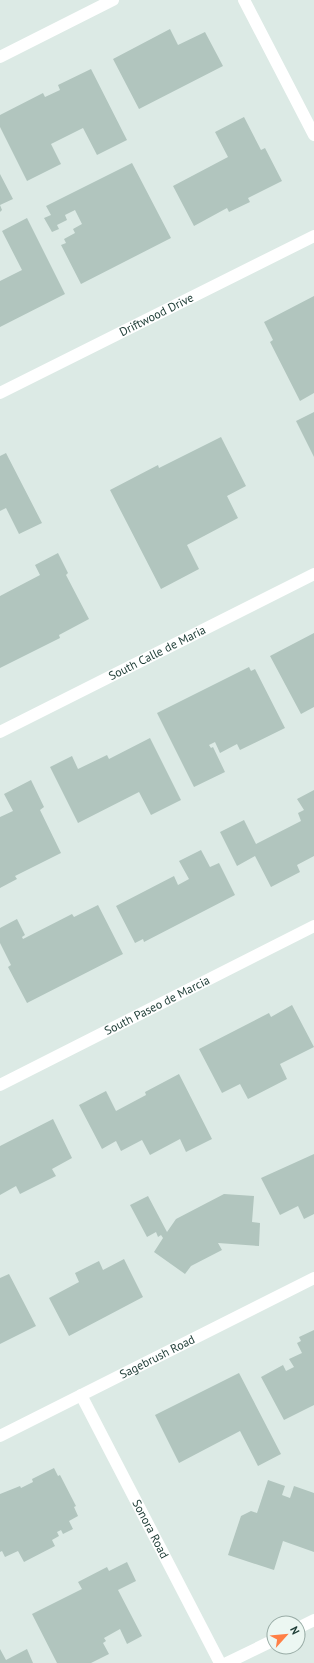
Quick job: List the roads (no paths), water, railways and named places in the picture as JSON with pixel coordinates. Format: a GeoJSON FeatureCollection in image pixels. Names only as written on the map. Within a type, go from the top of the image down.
{"type":"FeatureCollection","features":[{"type":"Feature","properties":{"kind":"street"},"geometry":{"type":"LineString","coordinates":[[0,57],[113,0]]}},
{"type":"Feature","properties":{"kind":"street"},"geometry":{"type":"LineString","coordinates":[[244,0],[314,135]]}},
{"type":"Feature","properties":{"kind":"street","name":"Driftwood Drive"},"geometry":{"type":"LineString","coordinates":[[0,394],[314,236]]}},
{"type":"Feature","properties":{"kind":"street","name":"South Calle de Maria"},"geometry":{"type":"LineString","coordinates":[[0,732],[314,574]]}},
{"type":"Feature","properties":{"kind":"street","name":"South Paseo de Marcia"},"geometry":{"type":"LineString","coordinates":[[0,1085],[314,926]]}},
{"type":"Feature","properties":{"kind":"street","name":"Sagebrush Road"},"geometry":{"type":"LineString","coordinates":[[0,1436],[314,1278]]}},
{"type":"Feature","properties":{"kind":"street","name":"Sonora Road"},"geometry":{"type":"LineString","coordinates":[[81,1395],[220,1663]]}},
{"type":"Feature","properties":{"kind":"street"},"geometry":{"type":"LineString","coordinates":[[227,1663],[266,1644]]}}]}
